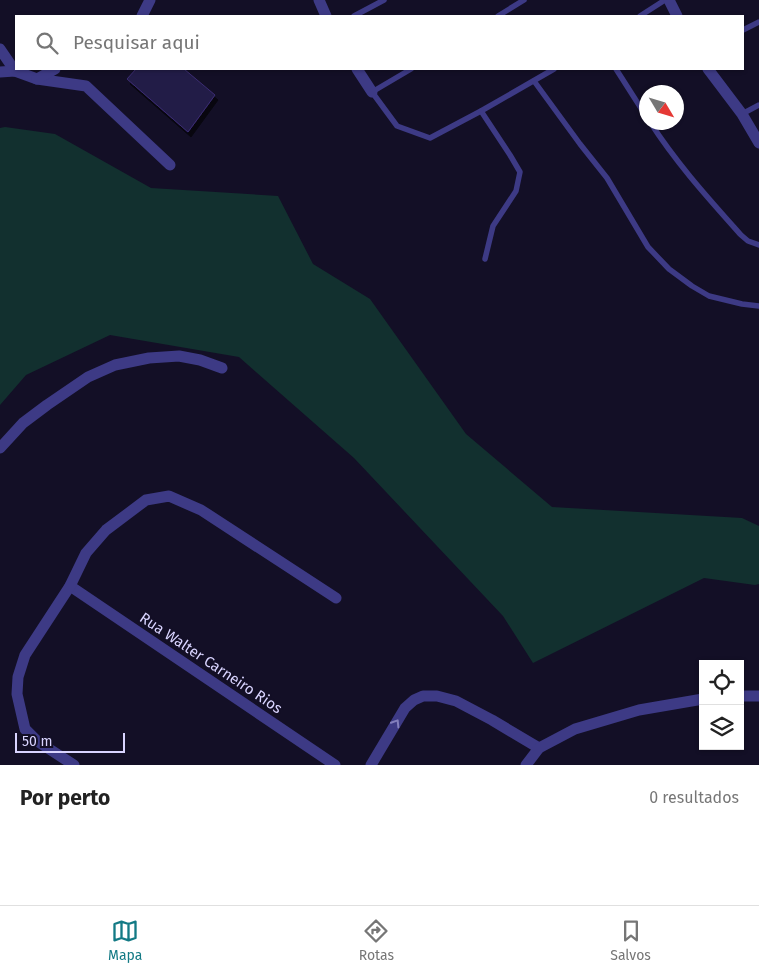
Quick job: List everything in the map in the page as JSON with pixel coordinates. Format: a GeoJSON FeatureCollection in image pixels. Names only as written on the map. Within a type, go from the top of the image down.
{"type":"FeatureCollection","features":[{"type":"Feature","properties":{"kind":"street"},"geometry":{"type":"LineString","coordinates":[[142,15],[150,0]]}},
{"type":"Feature","properties":{"kind":"street"},"geometry":{"type":"LineString","coordinates":[[319,0],[326,15]]}},
{"type":"Feature","properties":{"kind":"street"},"geometry":{"type":"LineString","coordinates":[[669,0],[676,15]]}},
{"type":"Feature","properties":{"kind":"street"},"geometry":{"type":"LineString","coordinates":[[0,49],[15,71]]}},
{"type":"Feature","properties":{"kind":"street"},"geometry":{"type":"LineString","coordinates":[[37,78],[53,70]]}},
{"type":"Feature","properties":{"kind":"street"},"geometry":{"type":"LineString","coordinates":[[359,70],[372,92]]}},
{"type":"Feature","properties":{"kind":"street"},"geometry":{"type":"LineString","coordinates":[[709,70],[742,114],[759,143]]}},
{"type":"Feature","properties":{"kind":"street"},"geometry":{"type":"LineString","coordinates":[[0,72],[15,71],[37,78],[86,86],[170,165]]}},
{"type":"Feature","properties":{"kind":"street"},"geometry":{"type":"LineString","coordinates":[[0,448],[23,423],[47,405],[88,377],[115,365],[149,358],[179,356],[200,360],[222,368]]}},
{"type":"Feature","properties":{"kind":"street"},"geometry":{"type":"LineString","coordinates":[[74,765],[37,741],[25,729],[17,694],[18,676],[25,655],[70,586],[86,553],[106,530],[146,500],[169,496],[202,510],[336,598]]}},
{"type":"Feature","properties":{"kind":"street","name":"Rua Walter Carneiro Rios"},"geometry":{"type":"LineString","coordinates":[[70,586],[335,765]]}},
{"type":"Feature","properties":{"kind":"street"},"geometry":{"type":"LineString","coordinates":[[371,765],[405,708],[414,700],[423,696],[437,696],[456,701],[539,748]]}},
{"type":"Feature","properties":{"kind":"street"},"geometry":{"type":"LineString","coordinates":[[744,696],[759,696]]}},
{"type":"Feature","properties":{"kind":"street"},"geometry":{"type":"LineString","coordinates":[[526,765],[539,748],[575,730],[639,710],[699,700]]}},
{"type":"Feature","properties":{"kind":"lane"},"geometry":{"type":"LineString","coordinates":[[356,15],[384,0]]}},
{"type":"Feature","properties":{"kind":"lane"},"geometry":{"type":"LineString","coordinates":[[500,15],[524,0]]}},
{"type":"Feature","properties":{"kind":"lane"},"geometry":{"type":"LineString","coordinates":[[642,15],[665,0]]}},
{"type":"Feature","properties":{"kind":"lane"},"geometry":{"type":"LineString","coordinates":[[744,30],[759,22]]}},
{"type":"Feature","properties":{"kind":"lane"},"geometry":{"type":"LineString","coordinates":[[408,70],[372,92],[397,126],[430,138],[482,111],[552,70]]}},
{"type":"Feature","properties":{"kind":"lane"},"geometry":{"type":"LineString","coordinates":[[617,70],[639,105]]}},
{"type":"Feature","properties":{"kind":"lane"},"geometry":{"type":"LineString","coordinates":[[534,81],[607,178],[648,247],[669,269],[709,296],[759,306]]}},
{"type":"Feature","properties":{"kind":"lane"},"geometry":{"type":"LineString","coordinates":[[742,114],[759,105]]}},
{"type":"Feature","properties":{"kind":"lane"},"geometry":{"type":"LineString","coordinates":[[482,111],[520,172],[516,191],[493,226],[485,258]]}},
{"type":"Feature","properties":{"kind":"lane"},"geometry":{"type":"LineString","coordinates":[[656,130],[685,172],[705,196],[741,235],[748,241],[759,245]]}},
{"type":"Feature","properties":{"kind":"green space"},"geometry":{"type":"Polygon","coordinates":[[[5,127],[55,134],[151,188],[278,196],[313,264],[370,299],[466,434],[552,507],[742,518],[759,526],[759,584],[704,578],[533,663],[503,616],[354,458],[239,357],[110,335],[26,375],[0,405],[0,128],[5,127]]]}},
{"type":"Feature","properties":{"kind":"building"},"geometry":{"type":"Polygon","coordinates":[[[135,70],[185,70],[215,95],[188,132],[127,79],[135,70]]]}}]}
